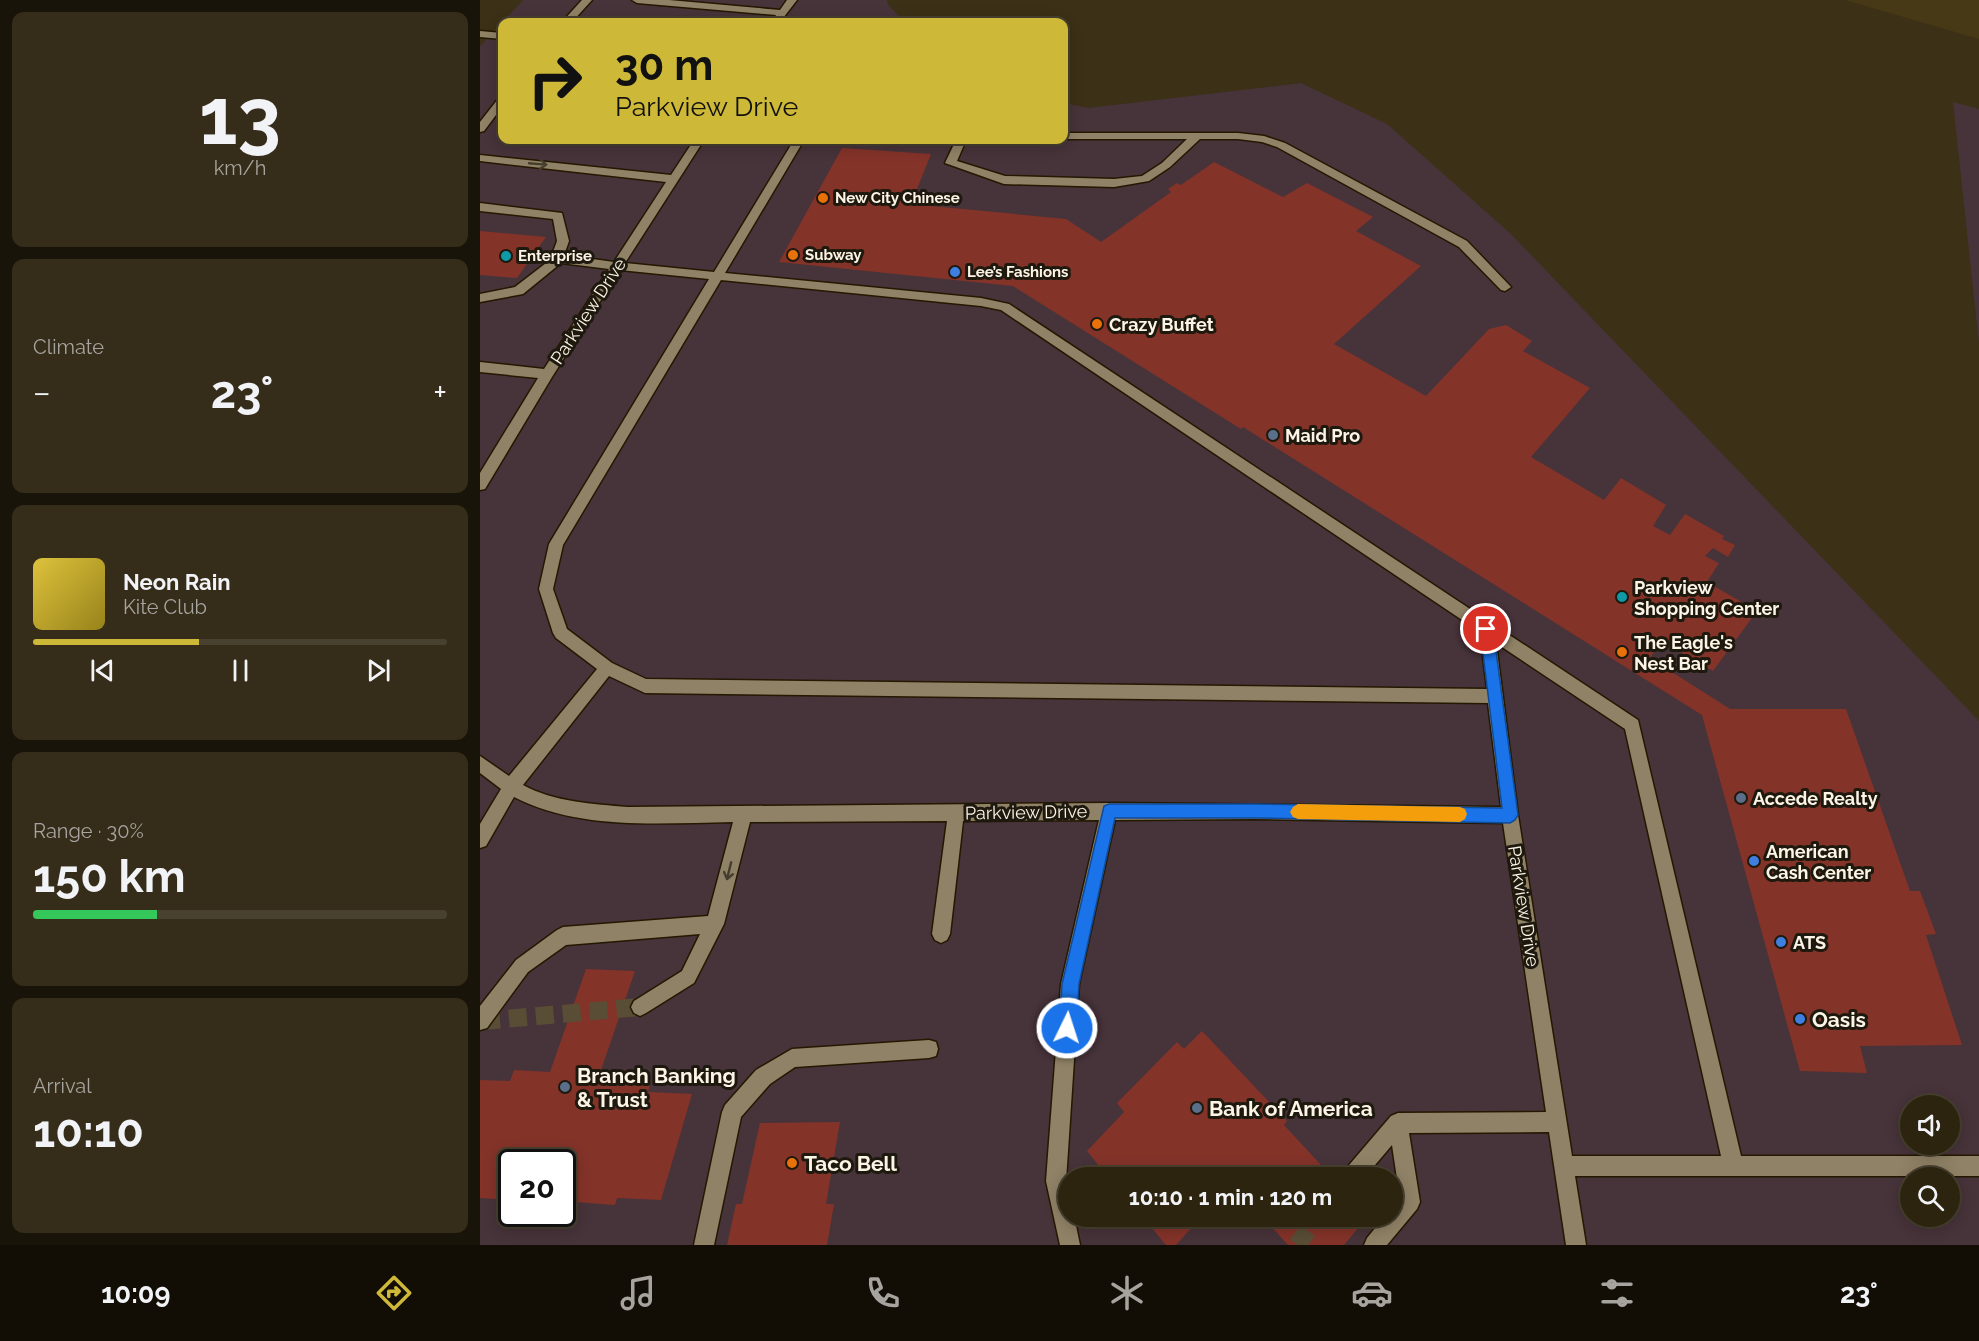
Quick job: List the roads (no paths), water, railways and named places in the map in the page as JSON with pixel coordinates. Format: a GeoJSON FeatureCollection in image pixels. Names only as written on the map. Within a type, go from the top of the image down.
{"type":"FeatureCollection","features":[{"type":"Feature","properties":{"kind":"street"},"geometry":{"type":"LineString","coordinates":[[571,18],[587,0]]}},
{"type":"Feature","properties":{"kind":"street"},"geometry":{"type":"LineString","coordinates":[[637,0],[783,13]]}},
{"type":"Feature","properties":{"kind":"street"},"geometry":{"type":"LineString","coordinates":[[779,18],[792,0]]}},
{"type":"Feature","properties":{"kind":"street"},"geometry":{"type":"LineString","coordinates":[[480,34],[498,36]]}},
{"type":"Feature","properties":{"kind":"street"},"geometry":{"type":"LineString","coordinates":[[480,129],[498,106]]}},
{"type":"Feature","properties":{"kind":"street"},"geometry":{"type":"LineString","coordinates":[[1068,136],[1197,136],[1264,139],[1281,145],[1463,244],[1505,287]]}},
{"type":"Feature","properties":{"kind":"street"},"geometry":{"type":"LineString","coordinates":[[959,144],[951,163],[1004,180],[1114,183],[1145,179],[1166,165],[1197,136]]}},
{"type":"Feature","properties":{"kind":"street","name":"Parkview Drive"},"geometry":{"type":"LineString","coordinates":[[480,485],[547,374],[696,144]]}},
{"type":"Feature","properties":{"kind":"street"},"geometry":{"type":"LineString","coordinates":[[797,144],[556,544],[546,589],[561,633],[607,668],[645,686],[1495,696]]}},
{"type":"Feature","properties":{"kind":"street"},"geometry":{"type":"LineString","coordinates":[[480,158],[609,170],[674,179]]}},
{"type":"Feature","properties":{"kind":"street"},"geometry":{"type":"LineString","coordinates":[[480,207],[558,216],[563,241],[555,262],[519,291],[480,298]]}},
{"type":"Feature","properties":{"kind":"street"},"geometry":{"type":"LineString","coordinates":[[556,258],[981,302],[1005,307],[1632,725],[1733,1166]]}},
{"type":"Feature","properties":{"kind":"street"},"geometry":{"type":"LineString","coordinates":[[480,367],[547,374]]}},
{"type":"Feature","properties":{"kind":"street"},"geometry":{"type":"LineString","coordinates":[[1486,629],[1510,815]]}},
{"type":"Feature","properties":{"kind":"street"},"geometry":{"type":"LineString","coordinates":[[480,840],[511,787],[607,668]]}},
{"type":"Feature","properties":{"kind":"street","name":"Parkview Drive"},"geometry":{"type":"LineString","coordinates":[[480,763],[511,787],[539,799],[594,812],[627,815],[1109,811],[1510,815],[1576,1245]]}},
{"type":"Feature","properties":{"kind":"street"},"geometry":{"type":"LineString","coordinates":[[1070,1245],[1056,1181],[1071,984],[1109,811]]}},
{"type":"Feature","properties":{"kind":"street"},"geometry":{"type":"LineString","coordinates":[[941,933],[956,813]]}},
{"type":"Feature","properties":{"kind":"street"},"geometry":{"type":"LineString","coordinates":[[640,1007],[688,977],[716,924],[743,815]]}},
{"type":"Feature","properties":{"kind":"street"},"geometry":{"type":"LineString","coordinates":[[481,1021],[522,966],[563,936],[716,924]]}},
{"type":"Feature","properties":{"kind":"street"},"geometry":{"type":"LineString","coordinates":[[705,1245],[732,1112],[763,1077],[792,1058],[929,1048]]}},
{"type":"Feature","properties":{"kind":"street"},"geometry":{"type":"LineString","coordinates":[[1360,1167],[1398,1123],[1557,1122]]}},
{"type":"Feature","properties":{"kind":"street"},"geometry":{"type":"LineString","coordinates":[[1374,1245],[1410,1202],[1398,1123]]}},
{"type":"Feature","properties":{"kind":"street"},"geometry":{"type":"LineString","coordinates":[[1564,1166],[1979,1166]]}},
{"type":"Feature","properties":{"kind":"tunnel"},"geometry":{"type":"LineString","coordinates":[[482,1021],[640,1007]]}},
{"type":"Feature","properties":{"kind":"tunnel"},"geometry":{"type":"LineString","coordinates":[[1297,1245],[1311,1227]]}},
{"type":"Feature","properties":{"kind":"place","name":"New City Chinese"},"geometry":{"type":"Point","coordinates":[823,198]}},
{"type":"Feature","properties":{"kind":"place","name":"Subway"},"geometry":{"type":"Point","coordinates":[793,255]}},
{"type":"Feature","properties":{"kind":"place","name":"Enterprise"},"geometry":{"type":"Point","coordinates":[506,256]}},
{"type":"Feature","properties":{"kind":"place","name":"Lee’s Fashions"},"geometry":{"type":"Point","coordinates":[955,272]}},
{"type":"Feature","properties":{"kind":"place","name":"Crazy Buffet"},"geometry":{"type":"Point","coordinates":[1097,324]}},
{"type":"Feature","properties":{"kind":"place","name":"Maid Pro"},"geometry":{"type":"Point","coordinates":[1273,435]}},
{"type":"Feature","properties":{"kind":"place","name":"Parkview Shopping Center"},"geometry":{"type":"Point","coordinates":[1622,597]}},
{"type":"Feature","properties":{"kind":"place","name":"The Eagle's Nest Bar"},"geometry":{"type":"Point","coordinates":[1622,652]}},
{"type":"Feature","properties":{"kind":"place","name":"Accede Realty"},"geometry":{"type":"Point","coordinates":[1741,798]}},
{"type":"Feature","properties":{"kind":"place","name":"American Cash Center"},"geometry":{"type":"Point","coordinates":[1754,861]}},
{"type":"Feature","properties":{"kind":"place","name":"ATS"},"geometry":{"type":"Point","coordinates":[1781,942]}},
{"type":"Feature","properties":{"kind":"place","name":"Oasis"},"geometry":{"type":"Point","coordinates":[1800,1019]}},
{"type":"Feature","properties":{"kind":"place","name":"Branch Banking & Trust"},"geometry":{"type":"Point","coordinates":[565,1087]}},
{"type":"Feature","properties":{"kind":"place","name":"Bank of America"},"geometry":{"type":"Point","coordinates":[1197,1108]}},
{"type":"Feature","properties":{"kind":"place","name":"Taco Bell"},"geometry":{"type":"Point","coordinates":[792,1163]}}]}
